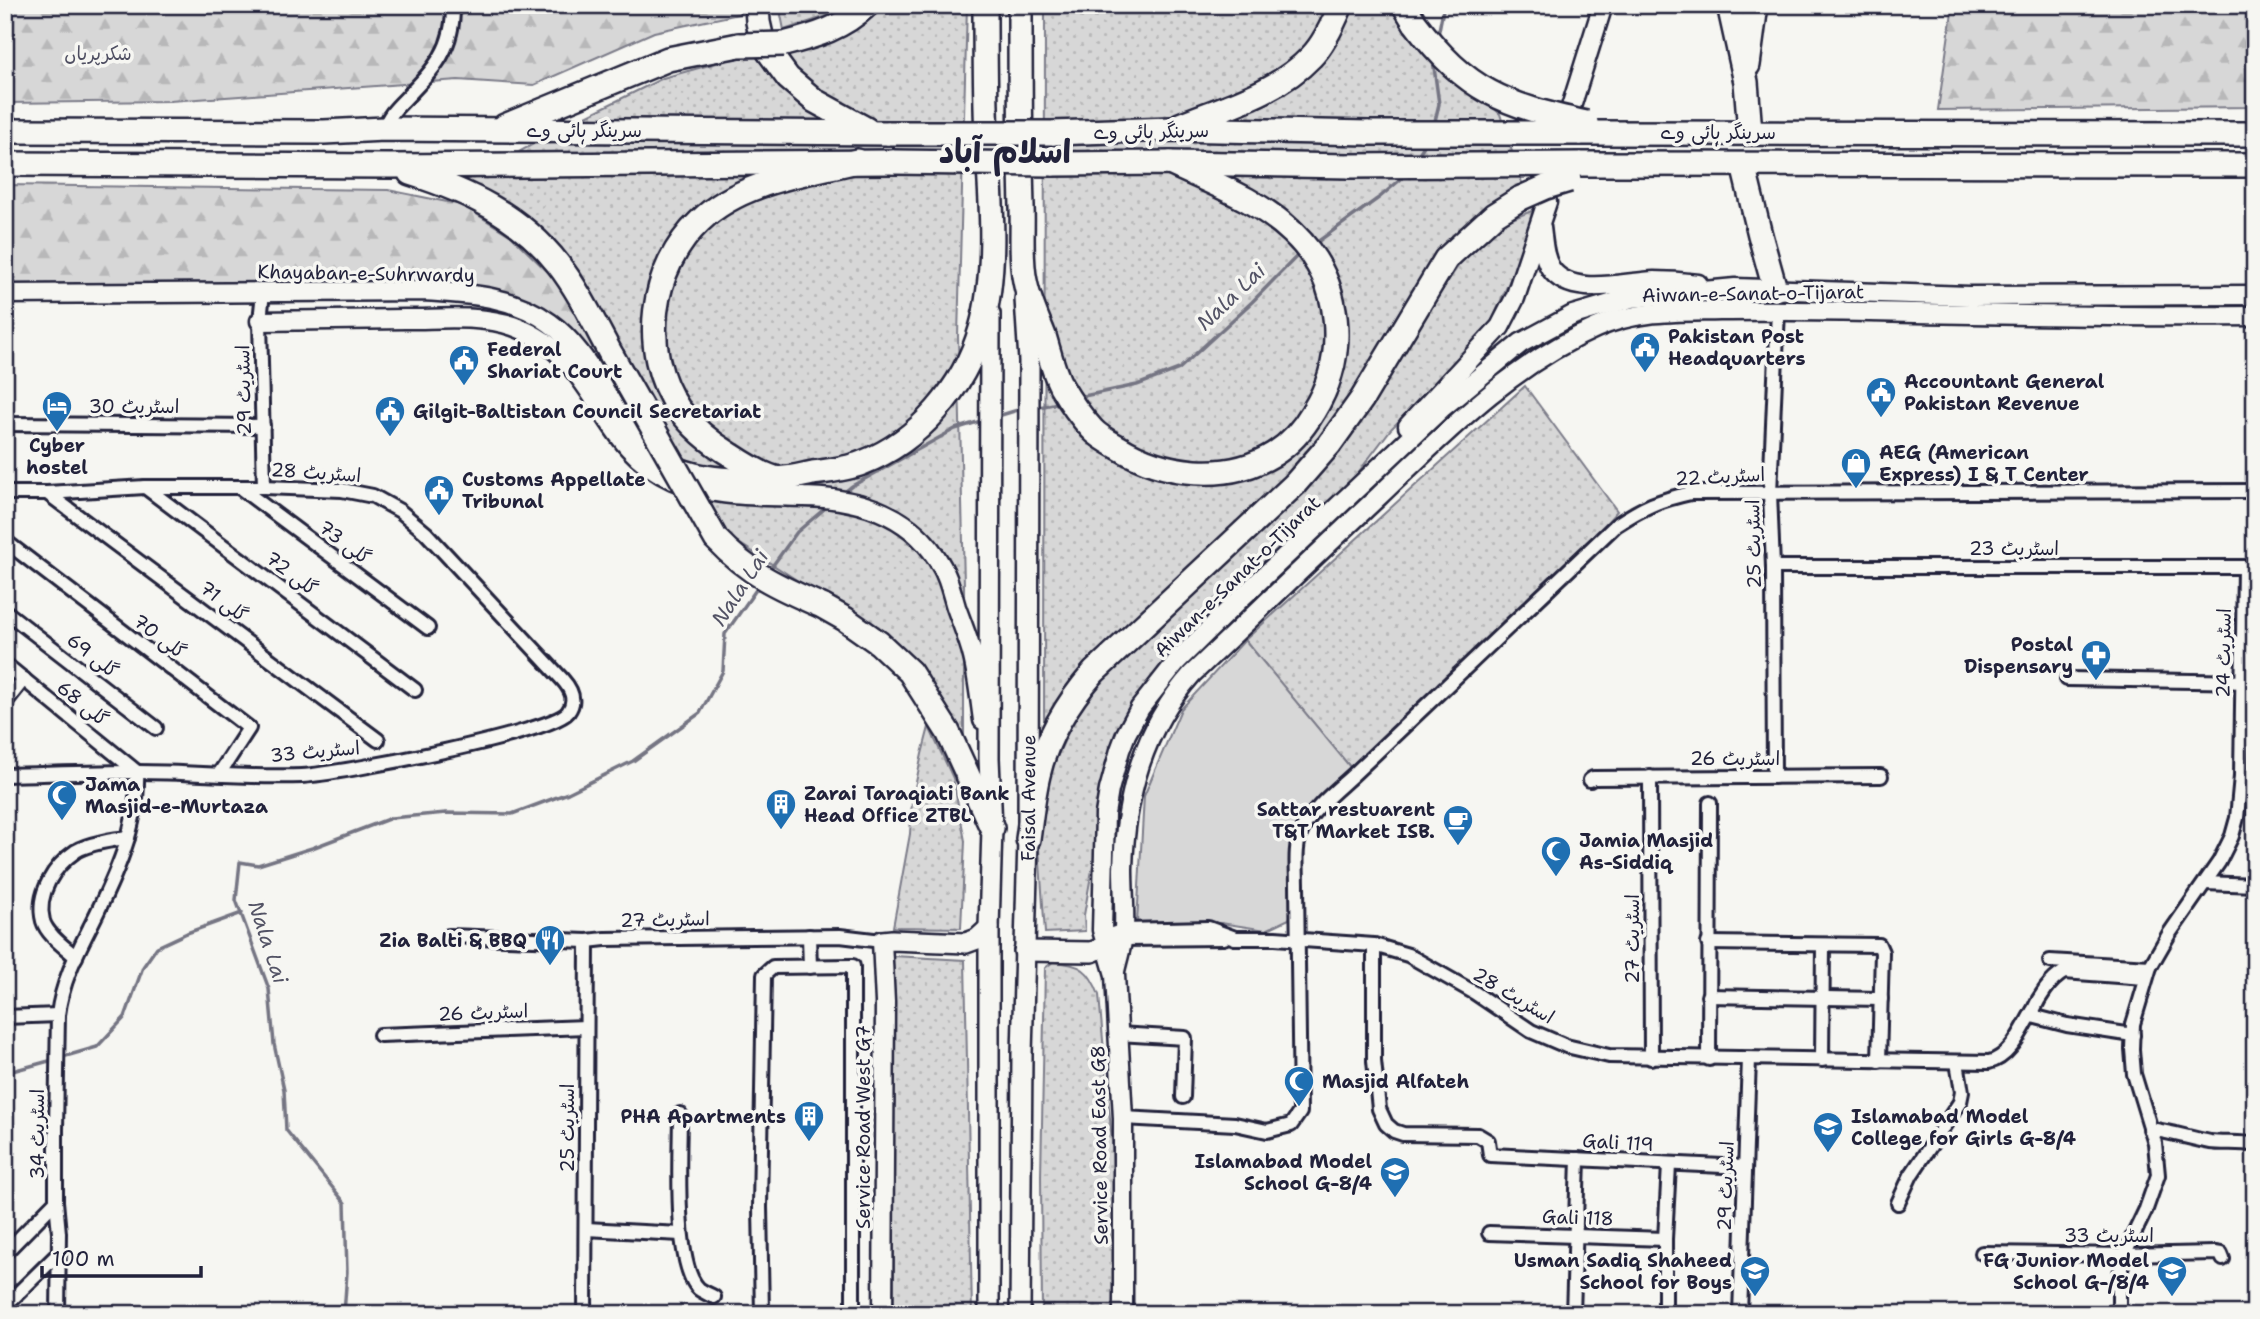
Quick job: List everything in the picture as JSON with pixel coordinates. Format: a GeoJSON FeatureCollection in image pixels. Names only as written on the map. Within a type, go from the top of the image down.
{"type":"FeatureCollection","features":[{"type":"Feature","properties":{"kind":"highway"},"geometry":{"type":"LineString","coordinates":[[757,5],[763,44],[788,78],[816,101],[880,132]]}},
{"type":"Feature","properties":{"kind":"highway"},"geometry":{"type":"LineString","coordinates":[[495,130],[668,59],[739,45],[785,44],[822,34],[853,18],[867,5]]}},
{"type":"Feature","properties":{"kind":"highway"},"geometry":{"type":"LineString","coordinates":[[970,5],[985,38]]}},
{"type":"Feature","properties":{"kind":"highway"},"geometry":{"type":"LineString","coordinates":[[857,161],[792,177],[741,193],[726,202],[698,222],[685,239],[670,263],[660,290],[654,329],[655,348],[667,389],[678,408],[705,437],[771,487],[860,464],[899,444],[935,414],[968,365],[982,328],[990,280],[991,185],[987,135],[985,5]]}},
{"type":"Feature","properties":{"kind":"highway"},"geometry":{"type":"LineString","coordinates":[[1020,5],[1024,280],[1060,385],[1093,430],[1129,454],[1164,468],[1197,473],[1231,470],[1264,460],[1292,440],[1319,403],[1334,365],[1337,321],[1335,306],[1324,275],[1293,233],[1259,207],[1170,163]]}},
{"type":"Feature","properties":{"kind":"highway"},"geometry":{"type":"LineString","coordinates":[[1171,129],[1283,80],[1312,57],[1341,5]]}},
{"type":"Feature","properties":{"kind":"highway"},"geometry":{"type":"LineString","coordinates":[[1729,5],[1746,82],[1750,132]]}},
{"type":"Feature","properties":{"kind":"highway"},"geometry":{"type":"LineString","coordinates":[[1746,82],[1756,5]]}},
{"type":"Feature","properties":{"kind":"highway"},"geometry":{"type":"LineString","coordinates":[[1409,14],[1439,52],[1476,85],[1533,111],[1579,121]]}},
{"type":"Feature","properties":{"kind":"highway","name":"سرینگر ہائی وے"},"geometry":{"type":"LineString","coordinates":[[5,131],[324,132],[384,129],[1052,133],[1171,129],[1368,134],[1579,121],[1626,133],[2255,134]]}},
{"type":"Feature","properties":{"kind":"highway","name":"سرینگر ہائی وے"},"geometry":{"type":"LineString","coordinates":[[5,164],[390,166],[857,161],[1170,163],[1574,172],[1625,164],[2255,165]]}},
{"type":"Feature","properties":{"kind":"highway"},"geometry":{"type":"LineString","coordinates":[[1743,165],[1776,299]]}},
{"type":"Feature","properties":{"kind":"highway"},"geometry":{"type":"LineString","coordinates":[[390,166],[454,187],[498,209],[540,244],[564,272],[716,539],[734,558],[757,575],[822,606],[879,643],[910,671],[948,732],[992,828]]}},
{"type":"Feature","properties":{"kind":"highway"},"geometry":{"type":"LineString","coordinates":[[1028,839],[1038,773],[1055,729],[1073,696],[1094,671],[1294,485],[1329,445],[1362,399],[1446,259],[1494,215],[1521,198],[1574,172]]}},
{"type":"Feature","properties":{"kind":"main road"},"geometry":{"type":"LineString","coordinates":[[1579,121],[1602,5]]}},
{"type":"Feature","properties":{"kind":"main road"},"geometry":{"type":"LineString","coordinates":[[1370,477],[1417,415],[1500,327],[1515,298],[1546,202]]}},
{"type":"Feature","properties":{"kind":"main road"},"geometry":{"type":"LineString","coordinates":[[1541,223],[1547,261],[1560,278],[1569,283],[1600,286],[1674,281],[1734,288]]}},
{"type":"Feature","properties":{"kind":"main road","name":"Faisal Avenue"},"geometry":{"type":"LineString","coordinates":[[989,1314],[989,928],[992,828],[989,758],[990,280]]}},
{"type":"Feature","properties":{"kind":"main road","name":"Faisal Avenue"},"geometry":{"type":"LineString","coordinates":[[1020,1314],[1024,951],[1028,839],[1029,361],[1024,280]]}},
{"type":"Feature","properties":{"kind":"main road","name":"Aiwan-e-Sanat-o-Tijarat"},"geometry":{"type":"LineString","coordinates":[[1115,975],[1114,938],[1104,868],[1105,814],[1109,790],[1126,734],[1140,708],[1177,662],[1242,597],[1443,407],[1521,343],[1573,316],[1631,298],[1734,288],[1776,299],[2104,317],[2255,316]]}},
{"type":"Feature","properties":{"kind":"main road","name":"Khayaban-e-Suhrwardy"},"geometry":{"type":"LineString","coordinates":[[5,294],[423,291],[479,295],[518,305],[551,323],[569,340],[583,356],[632,434],[663,459],[684,470],[705,475],[817,497],[853,501],[876,509],[899,522],[927,544],[943,569],[973,656],[989,758]]}},
{"type":"Feature","properties":{"kind":"main road","name":"Aiwan-e-Sanat-o-Tijarat"},"geometry":{"type":"LineString","coordinates":[[1114,938],[1127,824],[1141,757],[1173,695],[1422,455],[1505,381],[1548,351],[1599,326],[1620,320],[1651,313],[1776,299],[2255,295]]}},
{"type":"Feature","properties":{"kind":"main road","name":"Khayaban-e-Suhrwardy"},"geometry":{"type":"LineString","coordinates":[[260,321],[466,319],[512,326],[533,334],[551,346],[583,382],[622,441],[653,469],[674,481],[716,492],[771,487]]}},
{"type":"Feature","properties":{"kind":"main road"},"geometry":{"type":"LineString","coordinates":[[1492,365],[1505,381]]}},
{"type":"Feature","properties":{"kind":"main road"},"geometry":{"type":"LineString","coordinates":[[1104,868],[1123,869]]}},
{"type":"Feature","properties":{"kind":"main road"},"geometry":{"type":"LineString","coordinates":[[882,941],[966,943],[978,939],[989,928]]}},
{"type":"Feature","properties":{"kind":"main road"},"geometry":{"type":"LineString","coordinates":[[1024,951],[1092,951],[1114,938]]}},
{"type":"Feature","properties":{"kind":"main road"},"geometry":{"type":"LineString","coordinates":[[882,941],[894,945],[963,949],[989,965]]}},
{"type":"Feature","properties":{"kind":"main road","name":"Service Road West G7"},"geometry":{"type":"LineString","coordinates":[[882,941],[885,1002],[883,1314]]}},
{"type":"Feature","properties":{"kind":"main road","name":"Service Road East G8"},"geometry":{"type":"LineString","coordinates":[[1115,975],[1123,1118],[1123,1314]]}},
{"type":"Feature","properties":{"kind":"street"},"geometry":{"type":"LineString","coordinates":[[384,129],[390,114],[425,79],[443,56],[451,33],[453,5]]}},
{"type":"Feature","properties":{"kind":"street","name":"اسٹریٹ 29"},"geometry":{"type":"LineString","coordinates":[[263,292],[260,321],[264,487]]}},
{"type":"Feature","properties":{"kind":"street","name":"اسٹریٹ 25"},"geometry":{"type":"LineString","coordinates":[[1774,777],[1770,493],[1776,299]]}},
{"type":"Feature","properties":{"kind":"street","name":"اسٹریٹ 30"},"geometry":{"type":"LineString","coordinates":[[5,424],[263,426]]}},
{"type":"Feature","properties":{"kind":"street","name":"اسٹریٹ 28"},"geometry":{"type":"LineString","coordinates":[[5,493],[145,487],[264,487],[342,490],[373,496],[388,503],[426,533],[553,669]]}},
{"type":"Feature","properties":{"kind":"street","name":"گلی 72"},"geometry":{"type":"LineString","coordinates":[[145,487],[415,690]]}},
{"type":"Feature","properties":{"kind":"street","name":"گلی 73"},"geometry":{"type":"LineString","coordinates":[[239,487],[428,628]]}},
{"type":"Feature","properties":{"kind":"street","name":"اسٹریٹ 22"},"geometry":{"type":"LineString","coordinates":[[1123,1118],[1236,1124],[1267,1131],[1291,1125],[1300,1112],[1297,854],[1301,831],[1315,811],[1616,525],[1637,511],[1660,499],[1691,493],[2255,491]]}},
{"type":"Feature","properties":{"kind":"street","name":"گلی 71"},"geometry":{"type":"LineString","coordinates":[[47,493],[378,740]]}},
{"type":"Feature","properties":{"kind":"street","name":"گلی 70"},"geometry":{"type":"LineString","coordinates":[[5,541],[249,728],[219,774]]}},
{"type":"Feature","properties":{"kind":"street","name":"اسٹریٹ 23"},"geometry":{"type":"LineString","coordinates":[[1773,567],[2249,567]]}},
{"type":"Feature","properties":{"kind":"street","name":"اسٹریٹ 24"},"geometry":{"type":"LineString","coordinates":[[2119,1314],[2119,1279],[2124,1255],[2146,1209],[2158,1175],[2158,1159],[2134,1074],[2133,1024],[2148,972],[2169,934],[2224,853],[2237,818],[2241,740],[2248,682],[2249,567]]}},
{"type":"Feature","properties":{"kind":"street","name":"گلی 69"},"geometry":{"type":"LineString","coordinates":[[5,611],[156,729]]}},
{"type":"Feature","properties":{"kind":"street","name":"گلی 68"},"geometry":{"type":"LineString","coordinates":[[5,664],[137,772]]}},
{"type":"Feature","properties":{"kind":"street","name":"اسٹریٹ 33"},"geometry":{"type":"LineString","coordinates":[[5,775],[137,772],[302,776],[347,771],[463,747],[550,723],[562,717],[573,703],[569,687],[553,669]]}},
{"type":"Feature","properties":{"kind":"street"},"geometry":{"type":"LineString","coordinates":[[5,704],[24,679]]}},
{"type":"Feature","properties":{"kind":"street"},"geometry":{"type":"LineString","coordinates":[[2067,679],[2248,682]]}},
{"type":"Feature","properties":{"kind":"street","name":"اسٹریٹ 34"},"geometry":{"type":"LineString","coordinates":[[58,1314],[56,1201],[60,997],[68,971],[113,878],[128,838],[138,792],[137,772]]}},
{"type":"Feature","properties":{"kind":"street","name":"اسٹریٹ 26"},"geometry":{"type":"LineString","coordinates":[[1590,780],[1650,777],[1881,776]]}},
{"type":"Feature","properties":{"kind":"street","name":"اسٹریٹ 27"},"geometry":{"type":"LineString","coordinates":[[1650,777],[1651,1058]]}},
{"type":"Feature","properties":{"kind":"street"},"geometry":{"type":"LineString","coordinates":[[1709,1059],[1710,803]]}},
{"type":"Feature","properties":{"kind":"street"},"geometry":{"type":"LineString","coordinates":[[76,957],[58,942],[43,923],[42,899],[50,876],[77,850],[128,838]]}},
{"type":"Feature","properties":{"kind":"street"},"geometry":{"type":"LineString","coordinates":[[2205,883],[2255,885]]}},
{"type":"Feature","properties":{"kind":"street","name":"اسٹریٹ 28"},"geometry":{"type":"LineString","coordinates":[[1114,938],[1208,928],[1235,939],[1374,945],[1408,955],[1475,993],[1531,1031],[1566,1046],[1609,1056],[1956,1062],[1998,1060],[2005,1055],[2033,1011]]}},
{"type":"Feature","properties":{"kind":"street","name":"اسٹریٹ 27"},"geometry":{"type":"LineString","coordinates":[[449,936],[587,941],[840,936],[882,941]]}},
{"type":"Feature","properties":{"kind":"street"},"geometry":{"type":"LineString","coordinates":[[809,936],[810,967]]}},
{"type":"Feature","properties":{"kind":"street","name":"اسٹریٹ 25"},"geometry":{"type":"LineString","coordinates":[[585,1314],[587,941]]}},
{"type":"Feature","properties":{"kind":"street"},"geometry":{"type":"LineString","coordinates":[[1708,943],[1879,945],[1879,1061]]}},
{"type":"Feature","properties":{"kind":"street","name":"Gali 119"},"geometry":{"type":"LineString","coordinates":[[1374,945],[1374,1061],[1379,1109],[1386,1124],[1394,1131],[1403,1134],[1478,1135],[1488,1140],[1490,1154],[1744,1167]]}},
{"type":"Feature","properties":{"kind":"street"},"geometry":{"type":"LineString","coordinates":[[1822,1060],[1823,945]]}},
{"type":"Feature","properties":{"kind":"street"},"geometry":{"type":"LineString","coordinates":[[2050,961],[2148,972]]}},
{"type":"Feature","properties":{"kind":"street"},"geometry":{"type":"LineString","coordinates":[[762,1314],[760,1207],[764,975],[773,967],[853,966],[853,1314]]}},
{"type":"Feature","properties":{"kind":"street"},"geometry":{"type":"LineString","coordinates":[[2133,1035],[2056,1023],[2036,1017],[2033,1011],[2046,990],[2059,974],[2064,972],[2148,972]]}},
{"type":"Feature","properties":{"kind":"street"},"geometry":{"type":"LineString","coordinates":[[1708,996],[1881,999]]}},
{"type":"Feature","properties":{"kind":"street"},"geometry":{"type":"LineString","coordinates":[[5,1017],[58,1015]]}},
{"type":"Feature","properties":{"kind":"street","name":"اسٹریٹ 26"},"geometry":{"type":"LineString","coordinates":[[380,1035],[586,1027]]}},
{"type":"Feature","properties":{"kind":"street"},"geometry":{"type":"LineString","coordinates":[[1118,1034],[1185,1038],[1183,1097]]}},
{"type":"Feature","properties":{"kind":"street","name":"اسٹریٹ 29"},"geometry":{"type":"LineString","coordinates":[[1740,1314],[1749,1059]]}},
{"type":"Feature","properties":{"kind":"street"},"geometry":{"type":"LineString","coordinates":[[1898,1203],[1911,1175],[1960,1102],[1962,1093],[1956,1062]]}},
{"type":"Feature","properties":{"kind":"street"},"geometry":{"type":"LineString","coordinates":[[680,1114],[681,1234],[691,1275],[699,1289],[714,1297]]}},
{"type":"Feature","properties":{"kind":"street"},"geometry":{"type":"LineString","coordinates":[[2150,1129],[2214,1142],[2255,1145]]}},
{"type":"Feature","properties":{"kind":"street"},"geometry":{"type":"LineString","coordinates":[[1573,1314],[1578,1159]]}},
{"type":"Feature","properties":{"kind":"street"},"geometry":{"type":"LineString","coordinates":[[1665,1314],[1668,1164]]}},
{"type":"Feature","properties":{"kind":"street"},"geometry":{"type":"LineString","coordinates":[[5,1253],[56,1201]]}},
{"type":"Feature","properties":{"kind":"street"},"geometry":{"type":"LineString","coordinates":[[586,1229],[681,1234]]}},
{"type":"Feature","properties":{"kind":"street","name":"Gali 118"},"geometry":{"type":"LineString","coordinates":[[1489,1233],[1665,1239]]}},
{"type":"Feature","properties":{"kind":"street"},"geometry":{"type":"LineString","coordinates":[[5,1306],[59,1253]]}},
{"type":"Feature","properties":{"kind":"street","name":"اسٹریٹ 33"},"geometry":{"type":"LineString","coordinates":[[1987,1253],[2215,1253],[2221,1254],[2223,1259]]}},
{"type":"Feature","properties":{"kind":"green space","name":"شکرپریاں"},"geometry":{"type":"Polygon","coordinates":[[[5,5],[740,5],[739,14],[654,32],[534,85],[458,80],[170,101],[5,103],[5,5]]]}},
{"type":"Feature","properties":{"kind":"green space"},"geometry":{"type":"Polygon","coordinates":[[[783,5],[844,5],[827,16],[784,30],[781,15],[783,5]]]}},
{"type":"Feature","properties":{"kind":"green space"},"geometry":{"type":"Polygon","coordinates":[[[882,5],[967,5],[958,336],[964,584],[964,753],[884,636],[720,531],[581,273],[510,206],[465,181],[663,78],[731,59],[808,51],[851,32],[874,15],[882,5]]]}},
{"type":"Feature","properties":{"kind":"green space"},"geometry":{"type":"Polygon","coordinates":[[[1045,5],[1392,5],[1395,13],[1500,114],[1524,189],[1461,233],[1359,388],[1302,467],[1044,735],[1045,5]]]}},
{"type":"Feature","properties":{"kind":"green space"},"geometry":{"type":"Polygon","coordinates":[[[1953,5],[2255,5],[2255,107],[1938,110],[1953,5]]]}},
{"type":"Feature","properties":{"kind":"green space"},"geometry":{"type":"Polygon","coordinates":[[[5,185],[388,190],[462,205],[511,236],[560,284],[601,355],[639,434],[589,352],[513,297],[5,290],[5,185]]]}},
{"type":"Feature","properties":{"kind":"green space"},"geometry":{"type":"Polygon","coordinates":[[[1534,210],[1528,238],[1492,321],[1451,368],[1391,429],[1354,478],[1133,709],[1104,766],[1099,830],[1084,915],[1085,931],[1045,933],[1038,835],[1051,770],[1081,704],[1126,653],[1233,554],[1434,301],[1464,258],[1500,224],[1534,210]]]}},
{"type":"Feature","properties":{"kind":"green space"},"geometry":{"type":"Polygon","coordinates":[[[1525,386],[1617,511],[1575,558],[1355,773],[1245,640],[1525,386]]]}},
{"type":"Feature","properties":{"kind":"green space"},"geometry":{"type":"Polygon","coordinates":[[[1245,640],[1355,773],[1312,803],[1291,839],[1289,919],[1266,930],[1221,923],[1137,923],[1144,796],[1181,709],[1245,640]]]}},
{"type":"Feature","properties":{"kind":"green space"},"geometry":{"type":"Polygon","coordinates":[[[929,727],[953,778],[965,841],[961,928],[893,927],[910,834],[912,801],[929,727]]]}},
{"type":"Feature","properties":{"kind":"green space"},"geometry":{"type":"Polygon","coordinates":[[[893,956],[965,960],[972,1314],[894,1314],[893,956]]]}},
{"type":"Feature","properties":{"kind":"green space"},"geometry":{"type":"Polygon","coordinates":[[[1053,962],[1071,964],[1083,970],[1092,979],[1099,995],[1112,1142],[1116,1245],[1112,1314],[1042,1314],[1041,1176],[1045,968],[1053,962]]]}},
{"type":"Feature","properties":{"kind":"waterway","name":"Nala Lai"},"geometry":{"type":"LineString","coordinates":[[1438,35],[1444,5]]}},
{"type":"Feature","properties":{"kind":"waterway","name":"Nala Lai"},"geometry":{"type":"LineString","coordinates":[[1433,60],[1439,104],[1434,125]]}},
{"type":"Feature","properties":{"kind":"waterway","name":"Nala Lai"},"geometry":{"type":"LineString","coordinates":[[1418,155],[1427,141]]}},
{"type":"Feature","properties":{"kind":"waterway","name":"Nala Lai"},"geometry":{"type":"LineString","coordinates":[[1313,245],[1407,174]]}},
{"type":"Feature","properties":{"kind":"waterway","name":"Nala Lai"},"geometry":{"type":"LineString","coordinates":[[1079,397],[1137,385],[1179,369],[1252,302],[1300,253]]}},
{"type":"Feature","properties":{"kind":"waterway","name":"Nala Lai"},"geometry":{"type":"LineString","coordinates":[[1035,408],[1062,402]]}},
{"type":"Feature","properties":{"kind":"waterway","name":"Nala Lai"},"geometry":{"type":"LineString","coordinates":[[998,416],[1021,409]]}},
{"type":"Feature","properties":{"kind":"waterway","name":"Nala Lai"},"geometry":{"type":"LineString","coordinates":[[842,494],[955,429],[984,420]]}},
{"type":"Feature","properties":{"kind":"waterway","name":"Nala Lai"},"geometry":{"type":"LineString","coordinates":[[768,572],[797,532],[829,505]]}},
{"type":"Feature","properties":{"kind":"waterway","name":"Nala Lai"},"geometry":{"type":"LineString","coordinates":[[344,1314],[347,1272],[345,1203],[286,1130],[284,1090],[274,1044],[269,989],[236,900],[240,862],[258,865],[391,818],[446,813],[512,814],[568,793],[633,761],[700,713],[723,671],[725,634],[760,584]]}},
{"type":"Feature","properties":{"kind":"waterway"},"geometry":{"type":"LineString","coordinates":[[66,1056],[97,1047],[125,1017],[143,967],[157,947],[242,913]]}},
{"type":"Feature","properties":{"kind":"waterway"},"geometry":{"type":"LineString","coordinates":[[5,1073],[49,1061]]}},
{"type":"Feature","properties":{"kind":"place","name":"Pakistan Post Headquarters"},"geometry":{"type":"Point","coordinates":[1645,374]}},
{"type":"Feature","properties":{"kind":"place","name":"Federal Shariat Court"},"geometry":{"type":"Point","coordinates":[464,387]}},
{"type":"Feature","properties":{"kind":"place","name":"Accountant General Pakistan Revenue"},"geometry":{"type":"Point","coordinates":[1881,419]}},
{"type":"Feature","properties":{"kind":"place","name":"Cyber hostel"},"geometry":{"type":"Point","coordinates":[57,433]}},
{"type":"Feature","properties":{"kind":"place","name":"Gilgit-Baltistan Council Secretariat"},"geometry":{"type":"Point","coordinates":[390,438]}},
{"type":"Feature","properties":{"kind":"place","name":"AEG (American Express) I & T Center"},"geometry":{"type":"Point","coordinates":[1856,490]}},
{"type":"Feature","properties":{"kind":"place","name":"Customs Appellate Tribunal"},"geometry":{"type":"Point","coordinates":[439,517]}},
{"type":"Feature","properties":{"kind":"place","name":"Postal Dispensary"},"geometry":{"type":"Point","coordinates":[2096,682]}},
{"type":"Feature","properties":{"kind":"place","name":"Jama Masjid-e-Murtaza"},"geometry":{"type":"Point","coordinates":[62,822]}},
{"type":"Feature","properties":{"kind":"place","name":"Zarai Taraqiati Bank Head Office ZTBL"},"geometry":{"type":"Point","coordinates":[781,831]}},
{"type":"Feature","properties":{"kind":"place","name":"Sattar restuarent T&T Market ISB."},"geometry":{"type":"Point","coordinates":[1458,847]}},
{"type":"Feature","properties":{"kind":"place","name":"Jamia Masjid As-Siddiq"},"geometry":{"type":"Point","coordinates":[1556,878]}},
{"type":"Feature","properties":{"kind":"place","name":"Zia Balti & BBQ"},"geometry":{"type":"Point","coordinates":[550,967]}},
{"type":"Feature","properties":{"kind":"place","name":"Masjid Alfateh"},"geometry":{"type":"Point","coordinates":[1299,1108]}},
{"type":"Feature","properties":{"kind":"place","name":"PHA Apartments"},"geometry":{"type":"Point","coordinates":[809,1143]}},
{"type":"Feature","properties":{"kind":"place","name":"Islamabad Model College for Girls G-8/4"},"geometry":{"type":"Point","coordinates":[1828,1154]}},
{"type":"Feature","properties":{"kind":"place","name":"Islamabad Model School G-8/4"},"geometry":{"type":"Point","coordinates":[1395,1199]}},
{"type":"Feature","properties":{"kind":"place","name":"Usman Sadiq Shaheed School for Boys"},"geometry":{"type":"Point","coordinates":[1755,1298]}},
{"type":"Feature","properties":{"kind":"place","name":"FG Junior Model School G-/8/4"},"geometry":{"type":"Point","coordinates":[2172,1298]}},
{"type":"Feature","properties":{"kind":"district","name":"اسلام آباد"},"geometry":{"type":"Point","coordinates":[1005,151]}}]}
